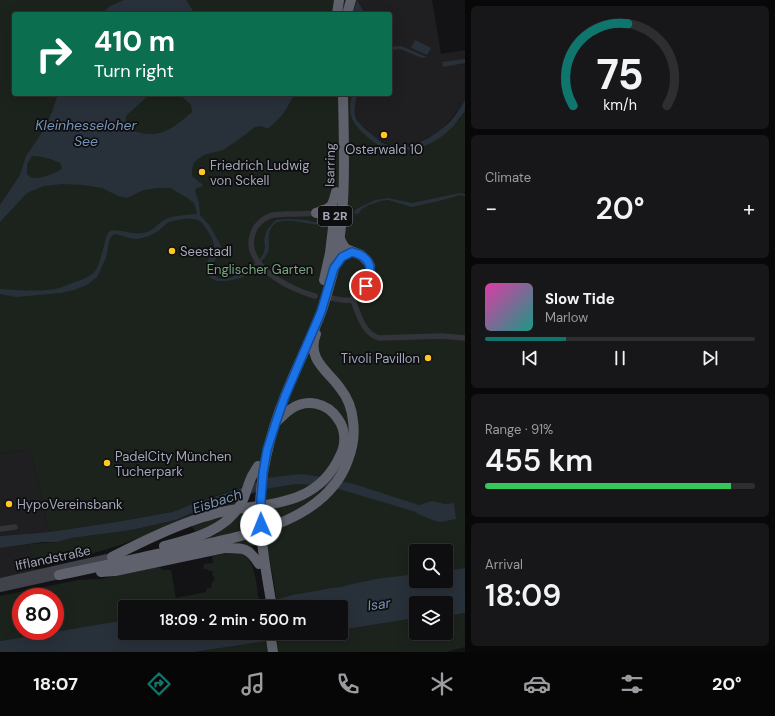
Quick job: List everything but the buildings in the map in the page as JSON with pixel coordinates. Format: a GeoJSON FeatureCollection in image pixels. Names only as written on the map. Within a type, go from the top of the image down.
{"type":"FeatureCollection","features":[{"type":"Feature","properties":{"kind":"highway"},"geometry":{"type":"LineString","coordinates":[[335,0],[336,12]]}},
{"type":"Feature","properties":{"kind":"highway"},"geometry":{"type":"LineString","coordinates":[[336,12],[339,0]]}},
{"type":"Feature","properties":{"kind":"highway"},"geometry":{"type":"LineString","coordinates":[[343,12],[345,0]]}},
{"type":"Feature","properties":{"kind":"highway"},"geometry":{"type":"LineString","coordinates":[[348,12],[351,0]]}},
{"type":"Feature","properties":{"kind":"highway","name":"Isarring"},"geometry":{"type":"LineString","coordinates":[[258,473],[285,396],[321,312],[334,268],[339,237],[336,192],[337,96]]}},
{"type":"Feature","properties":{"kind":"highway","name":"Isarring"},"geometry":{"type":"LineString","coordinates":[[265,600],[255,500],[258,473],[265,437],[275,408],[318,302],[329,260],[343,188],[343,96]]}},
{"type":"Feature","properties":{"kind":"highway"},"geometry":{"type":"LineString","coordinates":[[316,213],[332,206],[336,192]]}},
{"type":"Feature","properties":{"kind":"highway"},"geometry":{"type":"LineString","coordinates":[[316,213],[324,214],[338,220]]}},
{"type":"Feature","properties":{"kind":"highway"},"geometry":{"type":"LineString","coordinates":[[339,237],[346,249],[361,255],[370,266]]}},
{"type":"Feature","properties":{"kind":"highway"},"geometry":{"type":"LineString","coordinates":[[334,268],[342,257],[352,252]]}},
{"type":"Feature","properties":{"kind":"highway"},"geometry":{"type":"LineString","coordinates":[[112,557],[189,522],[219,512],[280,503],[295,498],[315,489],[341,466],[352,451],[354,438],[352,411],[348,400],[341,389],[325,371],[315,355],[314,337],[321,320],[321,312]]}},
{"type":"Feature","properties":{"kind":"highway"},"geometry":{"type":"LineString","coordinates":[[59,575],[239,536],[288,520],[304,511],[338,482],[345,438],[343,429],[339,420],[327,408],[310,402],[300,404],[291,409],[276,422]]}},
{"type":"Feature","properties":{"kind":"highway"},"geometry":{"type":"LineString","coordinates":[[112,557],[169,545],[197,537],[216,528],[230,517],[241,504],[258,473]]}},
{"type":"Feature","properties":{"kind":"highway"},"geometry":{"type":"LineString","coordinates":[[59,575],[77,575],[115,571],[224,548],[241,548],[249,551],[262,567]]}},
{"type":"Feature","properties":{"kind":"highway","name":"Isarring"},"geometry":{"type":"LineString","coordinates":[[262,567],[270,600]]}},
{"type":"Feature","properties":{"kind":"highway"},"geometry":{"type":"LineString","coordinates":[[271,640],[273,652]]}},
{"type":"Feature","properties":{"kind":"highway"},"geometry":{"type":"LineString","coordinates":[[277,640],[279,652]]}},
{"type":"Feature","properties":{"kind":"main road","name":"Ifflandstraße"},"geometry":{"type":"LineString","coordinates":[[0,582],[112,557]]}},
{"type":"Feature","properties":{"kind":"main road","name":"Ifflandstraße"},"geometry":{"type":"LineString","coordinates":[[0,588],[59,575]]}},
{"type":"Feature","properties":{"kind":"street"},"geometry":{"type":"LineString","coordinates":[[315,296],[286,285],[274,277],[257,260],[251,245],[255,228],[262,220],[272,215],[316,213]]}},
{"type":"Feature","properties":{"kind":"street"},"geometry":{"type":"LineString","coordinates":[[331,298],[344,300],[352,299],[359,295],[366,286],[370,277],[370,266]]}},
{"type":"Feature","properties":{"kind":"street"},"geometry":{"type":"LineString","coordinates":[[352,299],[363,325],[373,336],[379,338],[442,336],[465,338]]}},
{"type":"Feature","properties":{"kind":"street"},"geometry":{"type":"LineString","coordinates":[[0,529],[15,527]]}},
{"type":"Feature","properties":{"kind":"shaded area"},"geometry":{"type":"Polygon","coordinates":[[[357,0],[432,0],[441,54],[465,50],[465,100],[452,118],[434,135],[417,143],[403,146],[391,145],[380,141],[359,123],[354,109],[357,96],[392,96],[392,12],[364,12],[357,0]]]}},
{"type":"Feature","properties":{"kind":"shaded area"},"geometry":{"type":"Polygon","coordinates":[[[31,449],[49,532],[0,536],[0,453],[31,449]]]}},
{"type":"Feature","properties":{"kind":"shaded area"},"geometry":{"type":"Polygon","coordinates":[[[29,544],[35,570],[0,578],[0,548],[29,544]]]}},
{"type":"Feature","properties":{"kind":"green space","name":"Englischer Garten"},"geometry":{"type":"Polygon","coordinates":[[[0,0],[358,0],[357,1],[364,12],[12,12],[12,96],[357,96],[355,113],[357,121],[381,142],[400,146],[420,142],[438,132],[453,118],[465,100],[465,570],[453,572],[453,544],[409,544],[409,579],[277,600],[265,533],[265,478],[172,512],[49,532],[31,449],[0,453],[0,0]]]}},
{"type":"Feature","properties":{"kind":"green space"},"geometry":{"type":"Polygon","coordinates":[[[240,497],[221,519],[203,531],[197,533],[187,521],[94,553],[34,567],[29,544],[57,542],[72,538],[132,530],[176,520],[189,514],[240,497]]]}},
{"type":"Feature","properties":{"kind":"green space"},"geometry":{"type":"Polygon","coordinates":[[[249,511],[251,528],[248,530],[199,541],[217,534],[240,513],[249,511]]]}},
{"type":"Feature","properties":{"kind":"green space"},"geometry":{"type":"Polygon","coordinates":[[[246,538],[252,539],[252,548],[234,544],[233,542],[246,538]]]}},
{"type":"Feature","properties":{"kind":"green space"},"geometry":{"type":"Polygon","coordinates":[[[231,552],[239,553],[245,556],[252,566],[259,600],[118,600],[118,621],[64,630],[64,588],[39,588],[78,580],[101,579],[158,567],[164,570],[171,570],[176,598],[206,592],[206,589],[211,588],[215,578],[212,575],[213,571],[203,569],[204,564],[213,563],[212,556],[231,552]]]}},
{"type":"Feature","properties":{"kind":"green space"},"geometry":{"type":"Polygon","coordinates":[[[12,594],[12,639],[0,641],[0,596],[12,594]]]}},
{"type":"Feature","properties":{"kind":"green space"},"geometry":{"type":"Polygon","coordinates":[[[465,613],[465,647],[446,652],[194,652],[274,640],[348,640],[348,629],[409,619],[409,640],[453,640],[453,615],[465,613]]]}},
{"type":"Feature","properties":{"kind":"water"},"geometry":{"type":"Polygon","coordinates":[[[124,0],[186,0],[194,12],[103,12],[110,6],[124,0]]]}},
{"type":"Feature","properties":{"kind":"water"},"geometry":{"type":"Polygon","coordinates":[[[357,0],[364,12],[354,12],[357,0]]]}},
{"type":"Feature","properties":{"kind":"water"},"geometry":{"type":"Polygon","coordinates":[[[415,40],[431,48],[427,55],[411,48],[415,40]]]}},
{"type":"Feature","properties":{"kind":"water"},"geometry":{"type":"Polygon","coordinates":[[[401,46],[427,57],[422,58],[400,49],[392,50],[392,47],[401,46]]]}},
{"type":"Feature","properties":{"kind":"water"},"geometry":{"type":"Polygon","coordinates":[[[465,59],[465,63],[443,67],[442,62],[465,59]]]}},
{"type":"Feature","properties":{"kind":"water","name":"Kleinhesseloher See"},"geometry":{"type":"Polygon","coordinates":[[[57,96],[148,96],[126,116],[125,125],[136,132],[156,134],[175,126],[192,112],[191,105],[181,96],[294,96],[283,114],[269,128],[261,126],[255,127],[223,150],[204,155],[194,162],[192,176],[203,185],[196,188],[195,191],[199,203],[200,215],[210,226],[221,248],[211,269],[212,273],[218,278],[223,279],[232,277],[250,267],[260,259],[264,252],[264,240],[267,230],[276,220],[307,220],[313,222],[323,222],[323,225],[295,221],[277,222],[271,228],[268,252],[261,261],[242,278],[219,281],[211,278],[205,269],[214,250],[214,243],[205,227],[201,222],[194,219],[176,220],[169,222],[155,233],[140,239],[114,234],[110,238],[106,258],[97,277],[87,285],[61,293],[16,297],[0,294],[0,289],[34,291],[55,289],[85,278],[96,270],[100,262],[107,235],[110,231],[116,230],[143,233],[150,231],[169,218],[197,213],[194,203],[170,188],[144,190],[127,198],[118,196],[102,188],[62,184],[44,186],[27,193],[0,222],[0,205],[20,175],[26,156],[43,131],[57,96]],[[32,156],[27,164],[27,174],[33,178],[44,177],[57,172],[62,168],[60,163],[46,158],[32,156]]]}},
{"type":"Feature","properties":{"kind":"water"},"geometry":{"type":"Polygon","coordinates":[[[352,96],[357,96],[355,116],[359,123],[381,142],[400,146],[420,142],[438,132],[453,118],[465,100],[465,110],[463,114],[445,134],[429,144],[419,148],[400,151],[384,148],[365,135],[353,121],[350,107],[352,96]]]}},
{"type":"Feature","properties":{"kind":"water"},"geometry":{"type":"Polygon","coordinates":[[[460,193],[465,194],[465,196],[460,195],[412,207],[388,200],[381,201],[369,205],[362,209],[358,214],[353,213],[358,208],[375,200],[388,198],[412,203],[460,193]]]}},
{"type":"Feature","properties":{"kind":"water","name":"Eisbach"},"geometry":{"type":"Polygon","coordinates":[[[301,474],[354,484],[419,505],[432,501],[445,504],[454,503],[456,519],[441,522],[435,521],[416,512],[339,489],[296,484],[265,489],[189,514],[176,520],[132,530],[72,538],[57,542],[43,542],[0,548],[0,536],[49,532],[172,512],[266,478],[301,474]]]}},
{"type":"Feature","properties":{"kind":"water","name":"Isar"},"geometry":{"type":"Polygon","coordinates":[[[465,568],[465,613],[453,615],[453,596],[409,596],[409,619],[348,629],[348,600],[276,600],[292,595],[342,587],[376,579],[409,575],[409,588],[453,588],[453,570],[465,568]]]}},
{"type":"Feature","properties":{"kind":"water"},"geometry":{"type":"Polygon","coordinates":[[[118,621],[118,640],[274,640],[194,652],[0,652],[0,641],[12,639],[64,640],[64,630],[118,621]]]}},
{"type":"Feature","properties":{"kind":"pier"},"geometry":{"type":"Polygon","coordinates":[[[265,640],[282,640],[282,641],[266,644],[265,640]]]}},
{"type":"Feature","properties":{"kind":"place","name":"Osterwald 10"},"geometry":{"type":"Point","coordinates":[384,135]}},
{"type":"Feature","properties":{"kind":"place","name":"Friedrich Ludwig von Sckell"},"geometry":{"type":"Point","coordinates":[202,172]}},
{"type":"Feature","properties":{"kind":"place","name":"Seestadl"},"geometry":{"type":"Point","coordinates":[172,251]}},
{"type":"Feature","properties":{"kind":"place","name":"Tivoli Pavillon"},"geometry":{"type":"Point","coordinates":[428,358]}},
{"type":"Feature","properties":{"kind":"place","name":"PadelCity München Tucherpark"},"geometry":{"type":"Point","coordinates":[107,463]}},
{"type":"Feature","properties":{"kind":"place","name":"HypoVereinsbank"},"geometry":{"type":"Point","coordinates":[9,504]}},
{"type":"Feature","properties":{"kind":"route"},"geometry":{"type":"LineString","coordinates":[[261,525],[260,516],[262,484],[267,450],[271,437],[285,396],[321,312],[334,268],[346,254],[352,252],[356,253],[361,255],[368,262],[370,266],[370,277],[366,286]]}}]}
